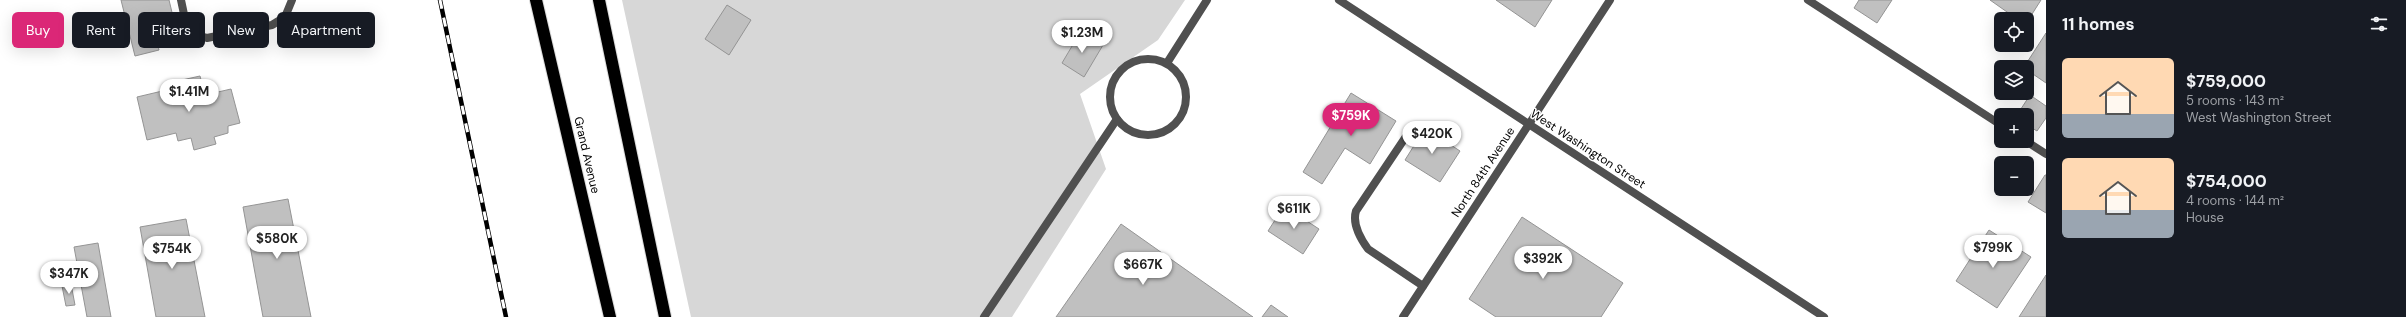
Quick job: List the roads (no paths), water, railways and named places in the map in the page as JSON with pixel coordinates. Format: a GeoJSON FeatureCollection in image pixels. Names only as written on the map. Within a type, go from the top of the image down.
{"type":"FeatureCollection","features":[{"type":"Feature","properties":{"kind":"highway","name":"Grand Avenue"},"geometry":{"type":"LineString","coordinates":[[536,0],[610,317]]}},
{"type":"Feature","properties":{"kind":"highway"},"geometry":{"type":"LineString","coordinates":[[599,0],[665,317]]}},
{"type":"Feature","properties":{"kind":"street"},"geometry":{"type":"LineString","coordinates":[[181,0],[185,19],[194,34],[207,38],[272,25],[286,17],[292,0]]}},
{"type":"Feature","properties":{"kind":"street"},"geometry":{"type":"LineString","coordinates":[[1167,63],[1207,0]]}},
{"type":"Feature","properties":{"kind":"street","name":"West Washington Street"},"geometry":{"type":"LineString","coordinates":[[1339,0],[1824,317]]}},
{"type":"Feature","properties":{"kind":"street","name":"North 84th Avenue"},"geometry":{"type":"LineString","coordinates":[[1402,317],[1610,0]]}},
{"type":"Feature","properties":{"kind":"street"},"geometry":{"type":"LineString","coordinates":[[1808,0],[1994,120]]}},
{"type":"Feature","properties":{"kind":"street"},"geometry":{"type":"LineString","coordinates":[[1142,59],[1154,59],[1167,63],[1176,71],[1183,82],[1186,93],[1186,106],[1181,117],[1173,126],[1156,134],[1138,133],[1126,128],[1117,119],[1112,107],[1110,95],[1113,82],[1120,71],[1130,63],[1142,59]]}},
{"type":"Feature","properties":{"kind":"street"},"geometry":{"type":"LineString","coordinates":[[984,317],[1117,119]]}},
{"type":"Feature","properties":{"kind":"street"},"geometry":{"type":"LineString","coordinates":[[1409,132],[1356,211],[1353,219],[1362,241],[1368,249],[1423,286]]}},
{"type":"Feature","properties":{"kind":"street"},"geometry":{"type":"LineString","coordinates":[[2034,146],[2046,154]]}},
{"type":"Feature","properties":{"kind":"railway"},"geometry":{"type":"LineString","coordinates":[[440,0],[506,317]]}}]}
